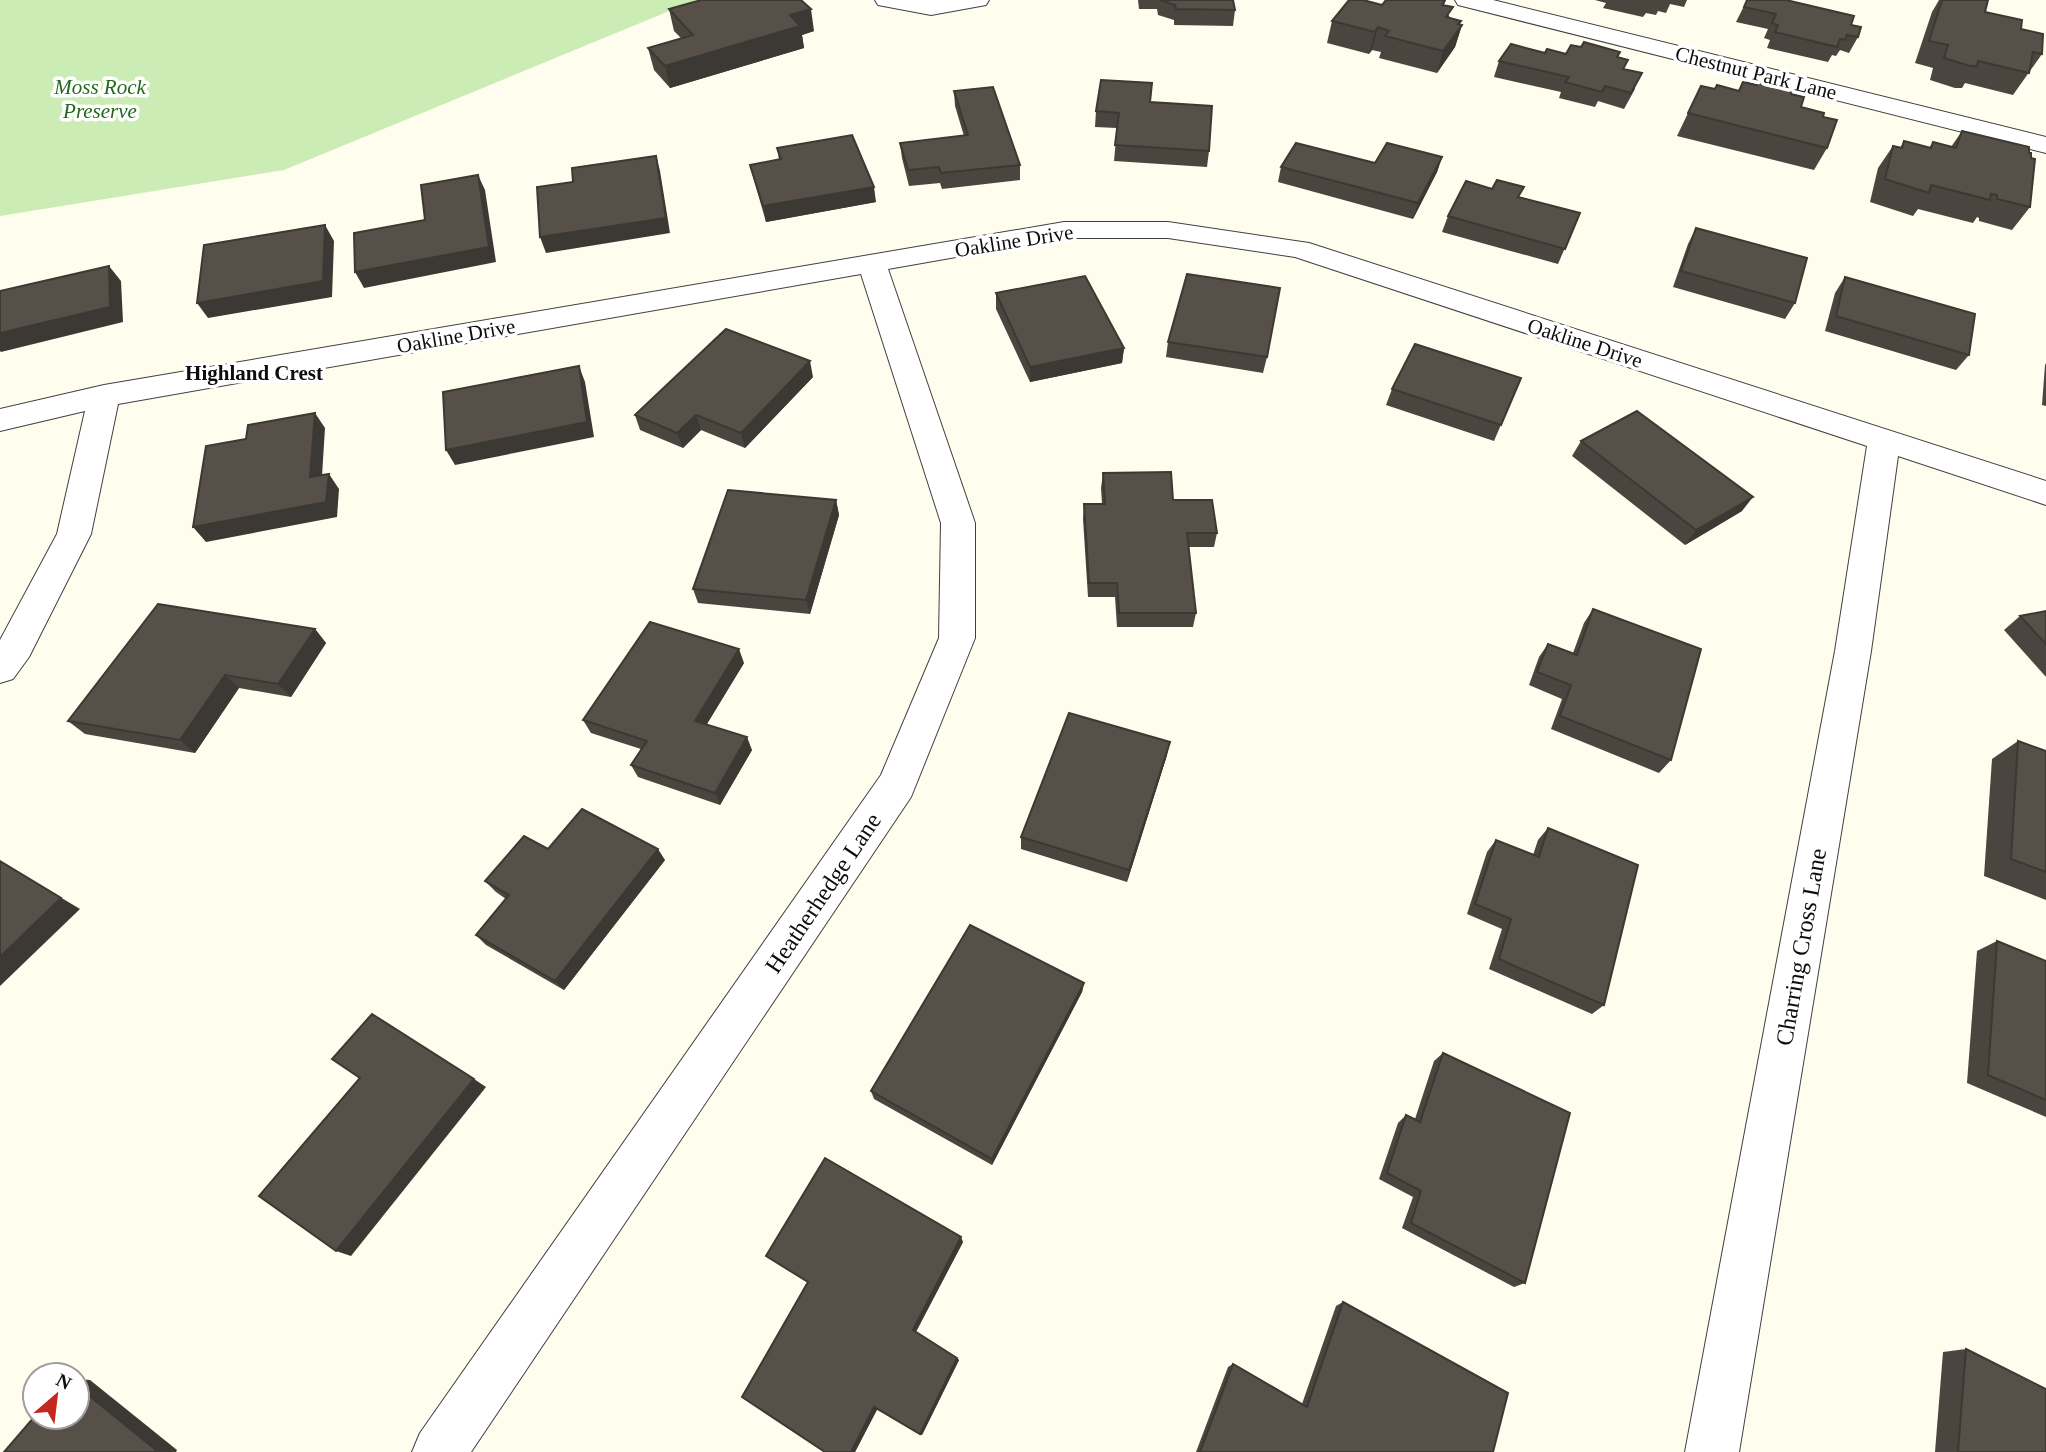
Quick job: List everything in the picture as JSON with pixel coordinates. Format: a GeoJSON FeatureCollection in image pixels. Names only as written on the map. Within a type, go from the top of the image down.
{"type":"FeatureCollection","features":[{"type":"Feature","properties":{"kind":"street"},"geometry":{"type":"LineString","coordinates":[[886,0],[931,8],[978,0]]}},
{"type":"Feature","properties":{"kind":"street","name":"Chestnut Park Lane"},"geometry":{"type":"LineString","coordinates":[[1466,0],[2046,145]]}},
{"type":"Feature","properties":{"kind":"street","name":"Oakline Drive"},"geometry":{"type":"LineString","coordinates":[[0,420],[104,396],[1063,230],[1168,230],[1298,249],[2046,492]]}},
{"type":"Feature","properties":{"kind":"street","name":"Heatherhedge Lane"},"geometry":{"type":"LineString","coordinates":[[439,1452],[897,785],[957,638],[958,523],[873,264]]}},
{"type":"Feature","properties":{"kind":"street"},"geometry":{"type":"LineString","coordinates":[[0,668],[16,648],[75,534],[104,396]]}},
{"type":"Feature","properties":{"kind":"street","name":"Charring Cross Lane"},"geometry":{"type":"LineString","coordinates":[[1712,1452],[1851,665],[1884,440]]}},
{"type":"Feature","properties":{"kind":"green space","name":"Moss Rock Preserve"},"geometry":{"type":"Polygon","coordinates":[[[0,0],[696,0],[284,170],[0,216],[0,0]]]}},
{"type":"Feature","properties":{"kind":"building"},"geometry":{"type":"Polygon","coordinates":[[[701,0],[801,0],[811,9],[790,15],[800,26],[665,66],[648,48],[693,35],[669,9],[701,0]]]}},
{"type":"Feature","properties":{"kind":"building"},"geometry":{"type":"Polygon","coordinates":[[[1160,0],[1233,0],[1235,10],[1176,9],[1175,5],[1160,0]]]}},
{"type":"Feature","properties":{"kind":"building"},"geometry":{"type":"Polygon","coordinates":[[[1349,0],[1382,5],[1386,0],[1445,0],[1442,5],[1453,7],[1446,17],[1461,21],[1458,24],[1462,25],[1443,51],[1385,36],[1389,31],[1378,27],[1375,32],[1332,21],[1349,0]]]}},
{"type":"Feature","properties":{"kind":"building"},"geometry":{"type":"Polygon","coordinates":[[[1747,0],[1786,0],[1854,16],[1851,25],[1861,27],[1858,37],[1847,35],[1845,40],[1840,39],[1837,47],[1775,32],[1778,25],[1772,23],[1776,14],[1744,7],[1747,0]]]}},
{"type":"Feature","properties":{"kind":"building"},"geometry":{"type":"Polygon","coordinates":[[[1942,0],[1988,0],[1985,12],[2022,20],[2021,29],[2043,34],[2042,54],[2033,52],[2029,73],[1978,61],[1977,66],[1970,66],[1944,58],[1948,45],[1929,41],[1942,0]]]}},
{"type":"Feature","properties":{"kind":"building"},"geometry":{"type":"Polygon","coordinates":[[[1584,42],[1620,52],[1617,57],[1628,60],[1623,69],[1642,73],[1631,93],[1605,86],[1602,92],[1565,82],[1569,77],[1499,61],[1511,44],[1545,53],[1547,49],[1566,54],[1571,45],[1581,47],[1584,42]]]}},
{"type":"Feature","properties":{"kind":"building"},"geometry":{"type":"Polygon","coordinates":[[[1101,80],[1152,83],[1150,102],[1212,106],[1209,151],[1115,145],[1119,113],[1096,111],[1101,80]]]}},
{"type":"Feature","properties":{"kind":"building"},"geometry":{"type":"Polygon","coordinates":[[[1759,80],[1793,89],[1791,94],[1804,97],[1801,107],[1824,113],[1823,117],[1837,120],[1827,148],[1688,113],[1701,86],[1715,89],[1717,85],[1739,91],[1743,82],[1757,85],[1759,80]]]}},
{"type":"Feature","properties":{"kind":"building"},"geometry":{"type":"Polygon","coordinates":[[[993,87],[1020,165],[941,173],[939,167],[908,170],[900,143],[968,135],[954,91],[993,87]]]}},
{"type":"Feature","properties":{"kind":"building"},"geometry":{"type":"Polygon","coordinates":[[[1962,131],[2029,147],[2031,158],[2035,159],[2030,207],[1997,199],[1997,195],[1991,194],[1990,200],[1931,185],[1929,193],[1885,179],[1893,146],[1902,148],[1904,141],[1931,148],[1933,142],[1956,148],[1962,131]]]}},
{"type":"Feature","properties":{"kind":"building"},"geometry":{"type":"Polygon","coordinates":[[[852,135],[874,187],[763,206],[750,165],[781,159],[777,148],[852,135]]]}},
{"type":"Feature","properties":{"kind":"building"},"geometry":{"type":"Polygon","coordinates":[[[1296,143],[1375,163],[1387,143],[1442,157],[1418,203],[1281,167],[1296,143]]]}},
{"type":"Feature","properties":{"kind":"building"},"geometry":{"type":"Polygon","coordinates":[[[656,156],[666,218],[540,237],[537,187],[573,182],[572,168],[656,156]]]}},
{"type":"Feature","properties":{"kind":"building"},"geometry":{"type":"Polygon","coordinates":[[[478,175],[489,247],[355,272],[354,233],[425,220],[421,185],[478,175]]]}},
{"type":"Feature","properties":{"kind":"building"},"geometry":{"type":"Polygon","coordinates":[[[1497,180],[1524,187],[1518,197],[1580,213],[1565,249],[1448,216],[1466,181],[1492,189],[1497,180]]]}},
{"type":"Feature","properties":{"kind":"building"},"geometry":{"type":"Polygon","coordinates":[[[325,225],[323,281],[197,303],[204,245],[325,225]]]}},
{"type":"Feature","properties":{"kind":"building"},"geometry":{"type":"Polygon","coordinates":[[[1696,228],[1807,258],[1795,303],[1681,271],[1696,228]]]}},
{"type":"Feature","properties":{"kind":"building"},"geometry":{"type":"Polygon","coordinates":[[[109,266],[110,307],[0,333],[0,291],[109,266]]]}},
{"type":"Feature","properties":{"kind":"building"},"geometry":{"type":"Polygon","coordinates":[[[1187,274],[1280,288],[1267,357],[1168,342],[1187,274]]]}},
{"type":"Feature","properties":{"kind":"building"},"geometry":{"type":"Polygon","coordinates":[[[1085,276],[1124,348],[1030,367],[996,293],[1085,276]]]}},
{"type":"Feature","properties":{"kind":"building"},"geometry":{"type":"Polygon","coordinates":[[[1845,277],[1975,314],[1969,355],[1836,316],[1845,277]]]}},
{"type":"Feature","properties":{"kind":"building"},"geometry":{"type":"Polygon","coordinates":[[[726,329],[810,361],[741,433],[696,415],[677,433],[635,415],[726,329]]]}},
{"type":"Feature","properties":{"kind":"building"},"geometry":{"type":"Polygon","coordinates":[[[1415,344],[1521,378],[1501,425],[1392,389],[1415,344]]]}},
{"type":"Feature","properties":{"kind":"building"},"geometry":{"type":"Polygon","coordinates":[[[579,366],[587,422],[446,450],[443,392],[579,366]]]}},
{"type":"Feature","properties":{"kind":"building"},"geometry":{"type":"Polygon","coordinates":[[[1637,411],[1753,497],[1696,530],[1581,441],[1637,411]]]}},
{"type":"Feature","properties":{"kind":"building"},"geometry":{"type":"Polygon","coordinates":[[[315,413],[310,477],[329,474],[326,502],[193,527],[206,446],[246,439],[248,425],[315,413]]]}},
{"type":"Feature","properties":{"kind":"building"},"geometry":{"type":"Polygon","coordinates":[[[1171,472],[1173,500],[1212,500],[1217,533],[1187,533],[1196,613],[1119,613],[1117,583],[1089,583],[1084,504],[1105,504],[1103,473],[1171,472]]]}},
{"type":"Feature","properties":{"kind":"building"},"geometry":{"type":"Polygon","coordinates":[[[728,490],[836,500],[806,600],[693,589],[728,490]]]}},
{"type":"Feature","properties":{"kind":"building"},"geometry":{"type":"Polygon","coordinates":[[[158,604],[315,629],[278,684],[225,675],[180,740],[68,721],[158,604]]]}},
{"type":"Feature","properties":{"kind":"building"},"geometry":{"type":"Polygon","coordinates":[[[1593,609],[1701,649],[1671,760],[1560,716],[1571,685],[1537,672],[1548,644],[1577,655],[1593,609]]]}},
{"type":"Feature","properties":{"kind":"building"},"geometry":{"type":"Polygon","coordinates":[[[2046,611],[2046,644],[2020,616],[2046,611]]]}},
{"type":"Feature","properties":{"kind":"building"},"geometry":{"type":"Polygon","coordinates":[[[650,622],[739,649],[695,721],[747,737],[715,793],[631,765],[647,741],[583,720],[650,622]]]}},
{"type":"Feature","properties":{"kind":"building"},"geometry":{"type":"Polygon","coordinates":[[[1069,713],[1170,742],[1129,870],[1021,837],[1069,713]]]}},
{"type":"Feature","properties":{"kind":"building"},"geometry":{"type":"Polygon","coordinates":[[[2018,741],[2046,751],[2046,872],[2011,859],[2018,741]]]}},
{"type":"Feature","properties":{"kind":"building"},"geometry":{"type":"Polygon","coordinates":[[[582,809],[658,849],[555,981],[476,935],[509,895],[485,881],[524,836],[548,849],[582,809]]]}},
{"type":"Feature","properties":{"kind":"building"},"geometry":{"type":"Polygon","coordinates":[[[1548,828],[1638,865],[1604,1005],[1499,959],[1511,919],[1475,904],[1496,840],[1539,857],[1548,828]]]}},
{"type":"Feature","properties":{"kind":"building"},"geometry":{"type":"Polygon","coordinates":[[[0,861],[61,898],[0,957],[0,861]]]}},
{"type":"Feature","properties":{"kind":"building"},"geometry":{"type":"Polygon","coordinates":[[[970,925],[1084,983],[992,1159],[871,1091],[970,925]]]}},
{"type":"Feature","properties":{"kind":"building"},"geometry":{"type":"Polygon","coordinates":[[[1997,941],[2046,961],[2046,1100],[1988,1075],[1997,941]]]}},
{"type":"Feature","properties":{"kind":"building"},"geometry":{"type":"Polygon","coordinates":[[[372,1014],[474,1079],[336,1251],[259,1196],[360,1078],[332,1059],[372,1014]]]}},
{"type":"Feature","properties":{"kind":"building"},"geometry":{"type":"Polygon","coordinates":[[[1443,1053],[1570,1113],[1525,1283],[1411,1223],[1421,1191],[1387,1173],[1406,1115],[1420,1122],[1443,1053]]]}},
{"type":"Feature","properties":{"kind":"building"},"geometry":{"type":"Polygon","coordinates":[[[825,1158],[961,1237],[913,1330],[957,1358],[920,1434],[874,1407],[851,1452],[825,1452],[742,1397],[808,1282],[766,1256],[825,1158]]]}},
{"type":"Feature","properties":{"kind":"building"},"geometry":{"type":"Polygon","coordinates":[[[1343,1302],[1508,1393],[1493,1452],[1200,1452],[1233,1364],[1307,1407],[1343,1302]]]}},
{"type":"Feature","properties":{"kind":"building"},"geometry":{"type":"Polygon","coordinates":[[[1966,1349],[2046,1389],[2046,1452],[1958,1452],[1966,1349]]]}},
{"type":"Feature","properties":{"kind":"building"},"geometry":{"type":"Polygon","coordinates":[[[91,1397],[156,1450],[154,1452],[4,1452],[22,1431],[91,1431],[91,1397]]]}},
{"type":"Feature","properties":{"kind":"district","name":"Highland Crest"},"geometry":{"type":"Point","coordinates":[254,373]}}]}
